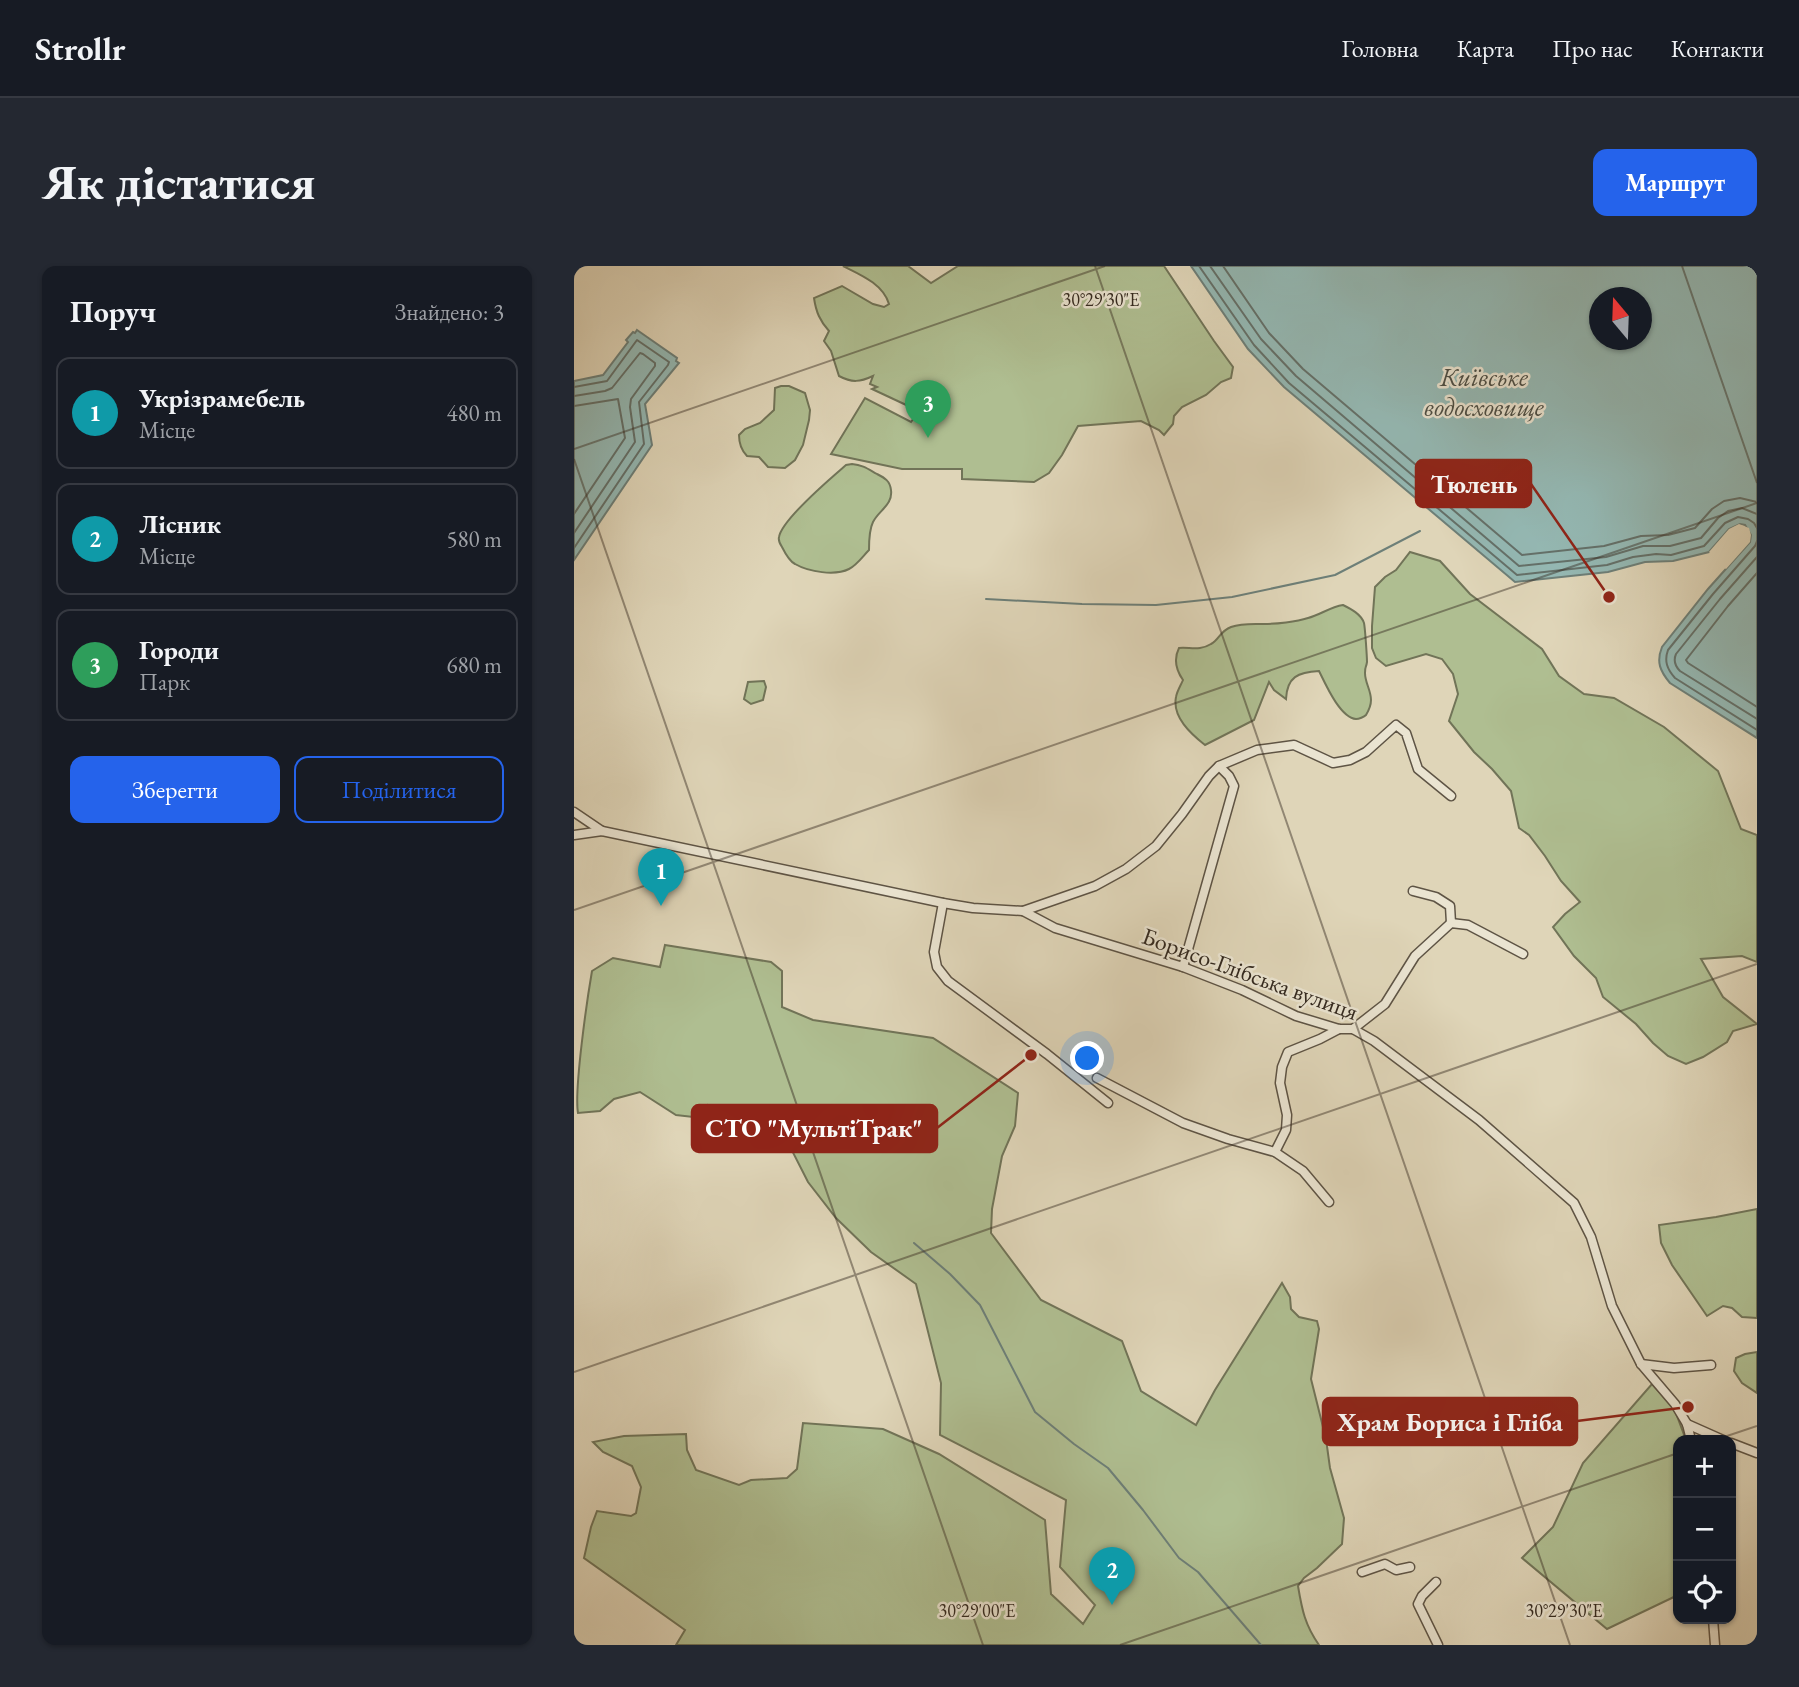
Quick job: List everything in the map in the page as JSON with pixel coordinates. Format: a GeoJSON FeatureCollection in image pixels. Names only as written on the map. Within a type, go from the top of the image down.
{"type":"FeatureCollection","features":[{"type":"Feature","properties":{"kind":"street"},"geometry":{"type":"LineString","coordinates":[[1023,911],[1095,886],[1126,869],[1156,846],[1219,766],[1257,750],[1294,745],[1332,763],[1350,760],[1366,751],[1396,725],[1406,733],[1418,769],[1451,796]]}},
{"type":"Feature","properties":{"kind":"street"},"geometry":{"type":"LineString","coordinates":[[1183,967],[1234,786],[1219,766]]}},
{"type":"Feature","properties":{"kind":"street","name":"Борисо-Глібська вулиця"},"geometry":{"type":"LineString","coordinates":[[574,812],[601,831]]}},
{"type":"Feature","properties":{"kind":"street","name":"Борисо-Глібська вулиця"},"geometry":{"type":"LineString","coordinates":[[574,835],[601,831],[943,903],[1023,911],[1055,928],[1183,967],[1242,990],[1296,1016],[1339,1029],[1353,1029],[1374,1041],[1479,1121],[1574,1203],[1591,1237],[1612,1306],[1641,1364],[1675,1404],[1687,1424],[1690,1435]]}},
{"type":"Feature","properties":{"kind":"street"},"geometry":{"type":"LineString","coordinates":[[1413,891],[1436,897],[1450,906],[1451,923]]}},
{"type":"Feature","properties":{"kind":"street"},"geometry":{"type":"LineString","coordinates":[[943,903],[934,952],[936,967],[947,981],[1108,1103]]}},
{"type":"Feature","properties":{"kind":"street"},"geometry":{"type":"LineString","coordinates":[[1353,1029],[1385,1004],[1415,956],[1451,923],[1468,925],[1523,954]]}},
{"type":"Feature","properties":{"kind":"street"},"geometry":{"type":"LineString","coordinates":[[1275,1152],[1286,1130],[1287,1115],[1280,1083],[1288,1052],[1339,1029]]}},
{"type":"Feature","properties":{"kind":"street"},"geometry":{"type":"LineString","coordinates":[[1097,1078],[1183,1124],[1275,1152],[1303,1171],[1329,1202]]}},
{"type":"Feature","properties":{"kind":"street"},"geometry":{"type":"LineString","coordinates":[[1641,1364],[1674,1368],[1711,1365]]}},
{"type":"Feature","properties":{"kind":"street"},"geometry":{"type":"LineString","coordinates":[[1687,1424],[1712,1435]]}},
{"type":"Feature","properties":{"kind":"street"},"geometry":{"type":"LineString","coordinates":[[1736,1445],[1757,1453]]}},
{"type":"Feature","properties":{"kind":"street"},"geometry":{"type":"LineString","coordinates":[[1362,1573],[1385,1564],[1396,1570],[1410,1567]]}},
{"type":"Feature","properties":{"kind":"street"},"geometry":{"type":"LineString","coordinates":[[1436,1582],[1422,1596],[1418,1605],[1438,1645]]}},
{"type":"Feature","properties":{"kind":"street"},"geometry":{"type":"LineString","coordinates":[[1713,1624],[1715,1645]]}},
{"type":"Feature","properties":{"kind":"green space"},"geometry":{"type":"Polygon","coordinates":[[[843,266],[908,266],[931,283],[958,266],[1164,266],[1233,367],[1231,378],[1182,407],[1164,435],[1141,421],[1078,426],[1049,473],[1034,482],[962,479],[962,469],[902,469],[831,454],[865,398],[911,422],[919,411],[872,389],[877,387],[870,384],[873,376],[856,381],[839,376],[831,351],[824,341],[829,331],[819,316],[814,298],[842,286],[873,304],[884,307],[889,304],[877,286],[843,266]]]}},
{"type":"Feature","properties":{"kind":"green space"},"geometry":{"type":"Polygon","coordinates":[[[789,386],[805,393],[810,410],[803,445],[795,460],[785,468],[768,467],[759,457],[747,456],[739,438],[745,429],[760,423],[774,410],[775,388],[789,386]]]}},
{"type":"Feature","properties":{"kind":"green space"},"geometry":{"type":"Polygon","coordinates":[[[852,464],[882,477],[890,487],[890,500],[872,525],[869,550],[855,565],[843,571],[822,572],[795,564],[787,557],[779,542],[782,529],[819,489],[846,465],[852,464]]]}},
{"type":"Feature","properties":{"kind":"green space"},"geometry":{"type":"Polygon","coordinates":[[[1410,552],[1440,561],[1470,594],[1542,649],[1559,676],[1584,694],[1614,698],[1664,727],[1718,771],[1741,829],[1757,835],[1757,962],[1742,956],[1701,959],[1723,997],[1757,1024],[1733,1031],[1727,1042],[1686,1064],[1668,1056],[1636,1024],[1603,997],[1596,978],[1574,956],[1553,927],[1580,902],[1561,881],[1529,835],[1519,828],[1511,791],[1449,721],[1458,694],[1453,674],[1442,659],[1426,654],[1386,666],[1376,658],[1372,648],[1375,587],[1396,570],[1410,552]]]}},
{"type":"Feature","properties":{"kind":"green space"},"geometry":{"type":"Polygon","coordinates":[[[1343,605],[1358,614],[1364,623],[1367,662],[1365,677],[1371,700],[1365,716],[1356,719],[1344,713],[1319,671],[1295,677],[1289,685],[1286,699],[1274,690],[1269,682],[1254,720],[1205,745],[1184,724],[1176,704],[1183,680],[1176,665],[1179,648],[1207,646],[1224,631],[1235,626],[1298,621],[1343,605]]]}},
{"type":"Feature","properties":{"kind":"green space"},"geometry":{"type":"Polygon","coordinates":[[[764,681],[766,687],[763,700],[751,704],[744,699],[748,682],[764,681]]]}},
{"type":"Feature","properties":{"kind":"green space"},"geometry":{"type":"Polygon","coordinates":[[[665,945],[771,962],[782,971],[782,1007],[813,1020],[933,1038],[1018,1093],[1015,1126],[1002,1156],[992,1209],[991,1233],[1041,1300],[1122,1341],[1141,1391],[1196,1425],[1282,1283],[1290,1297],[1291,1309],[1299,1317],[1317,1321],[1319,1329],[1311,1379],[1344,1518],[1342,1544],[1298,1586],[1305,1617],[1319,1645],[676,1645],[685,1630],[584,1558],[597,1511],[631,1516],[636,1513],[641,1487],[632,1466],[603,1452],[593,1442],[624,1436],[686,1434],[687,1450],[696,1470],[739,1485],[751,1480],[787,1478],[797,1469],[803,1423],[883,1429],[939,1454],[1045,1520],[1051,1594],[1083,1624],[1095,1605],[1060,1567],[1066,1500],[940,1435],[941,1383],[916,1284],[871,1252],[836,1218],[808,1182],[777,1121],[708,1105],[702,1118],[676,1115],[640,1092],[614,1099],[600,1111],[578,1113],[579,1066],[592,971],[613,958],[660,967],[665,945]]]}},
{"type":"Feature","properties":{"kind":"green space"},"geometry":{"type":"Polygon","coordinates":[[[1757,1209],[1757,1318],[1742,1317],[1732,1308],[1723,1306],[1707,1316],[1672,1265],[1661,1243],[1659,1225],[1757,1209]]]}},
{"type":"Feature","properties":{"kind":"green space"},"geometry":{"type":"Polygon","coordinates":[[[1757,1352],[1757,1393],[1742,1383],[1734,1371],[1736,1358],[1757,1352]]]}},
{"type":"Feature","properties":{"kind":"green space"},"geometry":{"type":"Polygon","coordinates":[[[1652,1384],[1674,1408],[1684,1435],[1673,1435],[1673,1597],[1607,1629],[1522,1558],[1553,1527],[1583,1463],[1652,1384]]]}},
{"type":"Feature","properties":{"kind":"water","name":"Київське водосховище"},"geometry":{"type":"Polygon","coordinates":[[[1191,266],[1757,266],[1757,738],[1670,683],[1659,662],[1662,647],[1750,542],[1751,535],[1745,525],[1740,524],[1729,529],[1709,552],[1673,561],[1645,562],[1608,572],[1515,582],[1284,387],[1248,349],[1191,266]]]}},
{"type":"Feature","properties":{"kind":"water"},"geometry":{"type":"Polygon","coordinates":[[[637,330],[677,358],[679,363],[645,404],[652,445],[574,560],[574,381],[603,375],[628,342],[626,340],[637,330]]]}},
{"type":"Feature","properties":{"kind":"pier"},"geometry":{"type":"Polygon","coordinates":[[[1739,524],[1749,528],[1750,542],[1726,569],[1723,567],[1746,540],[1746,530],[1740,528],[1731,531],[1712,555],[1709,552],[1729,529],[1739,524]]]}},
{"type":"Feature","properties":{"kind":"waterway"},"geometry":{"type":"LineString","coordinates":[[986,599],[1156,605],[1232,597],[1335,575],[1420,531]]}},
{"type":"Feature","properties":{"kind":"waterway"},"geometry":{"type":"LineString","coordinates":[[914,1243],[980,1305],[1035,1412],[1108,1468],[1179,1558],[1198,1572],[1261,1645]]}},
{"type":"Feature","properties":{"kind":"place","name":"Городи"},"geometry":{"type":"Point","coordinates":[928,438]}},
{"type":"Feature","properties":{"kind":"place","name":"Тюлень"},"geometry":{"type":"Point","coordinates":[1609,597]}},
{"type":"Feature","properties":{"kind":"place","name":"Укрізрамебель"},"geometry":{"type":"Point","coordinates":[661,906]}},
{"type":"Feature","properties":{"kind":"place","name":"СТО \"МультіТрак\""},"geometry":{"type":"Point","coordinates":[1031,1055]}},
{"type":"Feature","properties":{"kind":"place","name":"Храм Бориса і Гліба"},"geometry":{"type":"Point","coordinates":[1688,1407]}},
{"type":"Feature","properties":{"kind":"place","name":"Лісник"},"geometry":{"type":"Point","coordinates":[1112,1605]}}]}
